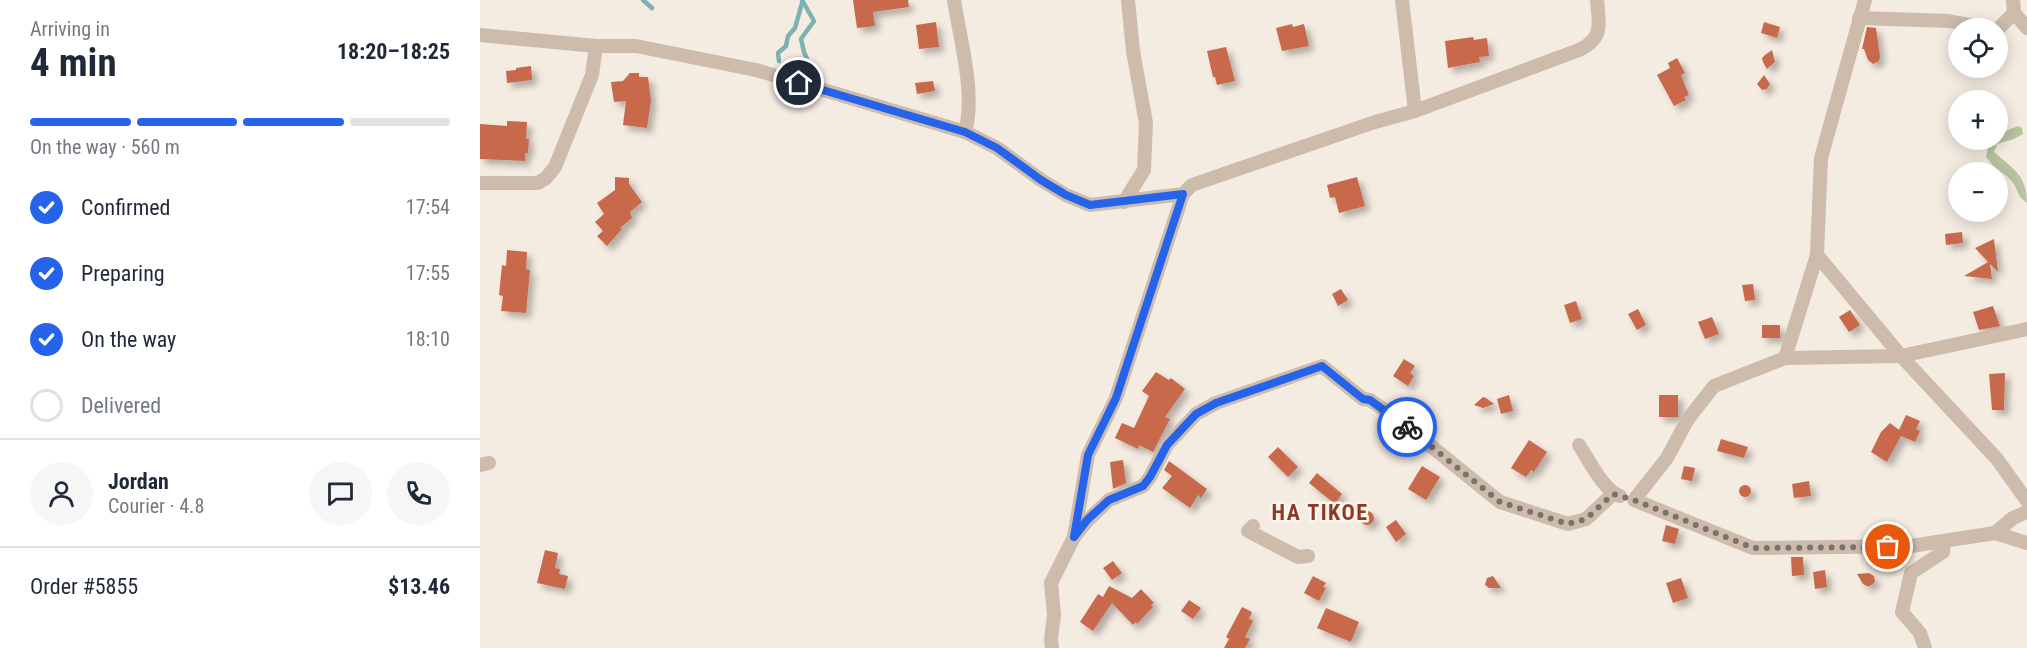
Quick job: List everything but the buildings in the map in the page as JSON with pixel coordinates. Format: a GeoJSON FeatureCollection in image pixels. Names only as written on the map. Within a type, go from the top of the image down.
{"type":"FeatureCollection","features":[{"type":"Feature","properties":{"kind":"street"},"geometry":{"type":"LineString","coordinates":[[954,0],[968,86],[969,116],[965,132]]}},
{"type":"Feature","properties":{"kind":"street"},"geometry":{"type":"LineString","coordinates":[[1124,202],[1144,170],[1146,123],[1133,51],[1128,0]]}},
{"type":"Feature","properties":{"kind":"street"},"geometry":{"type":"LineString","coordinates":[[1402,0],[1415,111]]}},
{"type":"Feature","properties":{"kind":"street"},"geometry":{"type":"LineString","coordinates":[[1074,537],[1088,455],[1116,398],[1183,194],[1192,185],[1375,122],[1415,111],[1591,44],[1600,29],[1597,0]]}},
{"type":"Feature","properties":{"kind":"street"},"geometry":{"type":"LineString","coordinates":[[1785,358],[1817,255],[1821,158],[1865,0]]}},
{"type":"Feature","properties":{"kind":"street"},"geometry":{"type":"LineString","coordinates":[[2014,7],[2027,28]]}},
{"type":"Feature","properties":{"kind":"street"},"geometry":{"type":"LineString","coordinates":[[1859,18],[1948,21]]}},
{"type":"Feature","properties":{"kind":"street"},"geometry":{"type":"LineString","coordinates":[[480,35],[596,46],[636,46],[756,70],[965,132],[997,148],[1066,195],[1090,205],[1183,194]]}},
{"type":"Feature","properties":{"kind":"street"},"geometry":{"type":"LineString","coordinates":[[480,183],[538,183],[546,178],[555,167],[592,75],[596,46]]}},
{"type":"Feature","properties":{"kind":"street"},"geometry":{"type":"LineString","coordinates":[[1817,255],[1901,356],[1997,459],[2027,501]]}},
{"type":"Feature","properties":{"kind":"street"},"geometry":{"type":"LineString","coordinates":[[1634,500],[1667,458],[1688,419],[1714,386],[1785,358],[1901,356],[2027,330]]}},
{"type":"Feature","properties":{"kind":"street"},"geometry":{"type":"LineString","coordinates":[[1052,648],[1054,615],[1051,583],[1074,537],[1087,520],[1109,500],[1143,486],[1167,445],[1196,414],[1216,403],[1322,366],[1363,399],[1370,400],[1395,417],[1500,502],[1568,524],[1586,519],[1613,494]]}},
{"type":"Feature","properties":{"kind":"street"},"geometry":{"type":"LineString","coordinates":[[1579,444],[1593,468],[1613,494],[1634,500],[1753,548],[1911,546],[1995,533],[2027,543]]}},
{"type":"Feature","properties":{"kind":"street"},"geometry":{"type":"LineString","coordinates":[[1995,533],[2013,518],[2027,512]]}},
{"type":"Feature","properties":{"kind":"street"},"geometry":{"type":"LineString","coordinates":[[1253,525],[1248,531],[1298,556],[1308,556]]}},
{"type":"Feature","properties":{"kind":"street"},"geometry":{"type":"LineString","coordinates":[[1925,648],[1920,633],[1902,612],[1911,573],[1943,552],[1944,541]]}},
{"type":"Feature","properties":{"kind":"green space"},"geometry":{"type":"Polygon","coordinates":[[[2018,126],[2022,128],[2023,134],[2008,141],[2008,130],[2018,126]]]}},
{"type":"Feature","properties":{"kind":"green space"},"geometry":{"type":"Polygon","coordinates":[[[1988,150],[1995,150],[1994,152],[2006,162],[1990,162],[1986,157],[1988,150]]]}},
{"type":"Feature","properties":{"kind":"green space"},"geometry":{"type":"Polygon","coordinates":[[[2008,164],[2022,179],[2027,203],[2020,197],[2008,177],[2008,164]]]}},
{"type":"Feature","properties":{"kind":"waterway"},"geometry":{"type":"LineString","coordinates":[[643,0],[652,8]]}},
{"type":"Feature","properties":{"kind":"waterway"},"geometry":{"type":"LineString","coordinates":[[802,0],[814,21],[801,39],[813,73]]}},
{"type":"Feature","properties":{"kind":"waterway"},"geometry":{"type":"LineString","coordinates":[[779,61],[778,53],[786,46],[788,36],[795,28],[802,3]]}},
{"type":"Feature","properties":{"kind":"way so far"},"geometry":{"type":"LineString","coordinates":[[1407,427],[1500,502],[1568,524],[1586,519],[1613,494],[1634,500],[1753,548],[1888,547]]}},
{"type":"Feature","properties":{"kind":"district","name":"HA TIKOE"},"geometry":{"type":"Point","coordinates":[1320,512]}},
{"type":"Feature","properties":{"kind":"route"},"geometry":{"type":"LineString","coordinates":[[799,83],[965,132],[997,148],[1066,195],[1090,205],[1183,194],[1116,398],[1088,455],[1074,537],[1087,520],[1109,500],[1143,486],[1167,445],[1196,414],[1216,403],[1322,366],[1363,399],[1370,400],[1407,427]]}}]}
